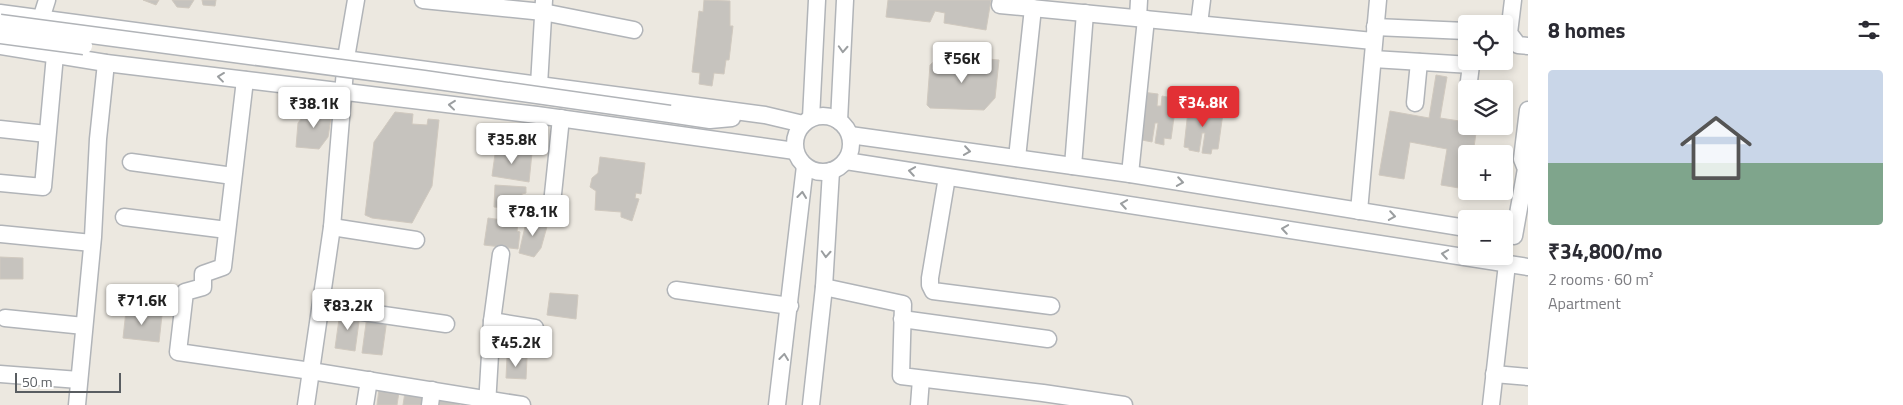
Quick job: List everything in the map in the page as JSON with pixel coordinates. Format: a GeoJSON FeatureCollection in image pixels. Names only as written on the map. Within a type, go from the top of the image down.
{"type":"FeatureCollection","features":[{"type":"Feature","properties":{"kind":"street"},"geometry":{"type":"LineString","coordinates":[[41,19],[47,0]]}},
{"type":"Feature","properties":{"kind":"street"},"geometry":{"type":"LineString","coordinates":[[306,405],[332,227],[346,58],[356,0]]}},
{"type":"Feature","properties":{"kind":"street"},"geometry":{"type":"LineString","coordinates":[[423,0],[543,6],[634,30]]}},
{"type":"Feature","properties":{"kind":"street"},"geometry":{"type":"LineString","coordinates":[[807,121],[817,0]]}},
{"type":"Feature","properties":{"kind":"street"},"geometry":{"type":"LineString","coordinates":[[839,120],[845,0]]}},
{"type":"Feature","properties":{"kind":"street"},"geometry":{"type":"LineString","coordinates":[[1000,0],[1000,5],[1199,24],[1374,34],[1458,31]]}},
{"type":"Feature","properties":{"kind":"street"},"geometry":{"type":"LineString","coordinates":[[1130,174],[1142,18],[1139,0]]}},
{"type":"Feature","properties":{"kind":"street"},"geometry":{"type":"LineString","coordinates":[[1199,24],[1202,0]]}},
{"type":"Feature","properties":{"kind":"street"},"geometry":{"type":"LineString","coordinates":[[1359,211],[1378,0]]}},
{"type":"Feature","properties":{"kind":"street"},"geometry":{"type":"LineString","coordinates":[[1510,15],[1513,0]]}},
{"type":"Feature","properties":{"kind":"street"},"geometry":{"type":"LineString","coordinates":[[539,85],[543,6]]}},
{"type":"Feature","properties":{"kind":"street"},"geometry":{"type":"LineString","coordinates":[[1017,158],[1033,8]]}},
{"type":"Feature","properties":{"kind":"street"},"geometry":{"type":"LineString","coordinates":[[0,13],[807,121]]}},
{"type":"Feature","properties":{"kind":"street"},"geometry":{"type":"LineString","coordinates":[[1073,166],[1085,13]]}},
{"type":"Feature","properties":{"kind":"street"},"geometry":{"type":"LineString","coordinates":[[0,23],[424,79],[665,118],[760,146]]}},
{"type":"Feature","properties":{"kind":"street"},"geometry":{"type":"LineString","coordinates":[[0,35],[665,118],[710,120],[765,115]]}},
{"type":"Feature","properties":{"kind":"street"},"geometry":{"type":"LineString","coordinates":[[1513,40],[1518,45],[1528,46]]}},
{"type":"Feature","properties":{"kind":"street"},"geometry":{"type":"LineString","coordinates":[[0,46],[106,63],[561,118],[795,151]]}},
{"type":"Feature","properties":{"kind":"street"},"geometry":{"type":"LineString","coordinates":[[0,183],[43,187],[55,55]]}},
{"type":"Feature","properties":{"kind":"street"},"geometry":{"type":"LineString","coordinates":[[1373,59],[1471,65],[1469,80]]}},
{"type":"Feature","properties":{"kind":"street"},"geometry":{"type":"LineString","coordinates":[[1415,103],[1419,62]]}},
{"type":"Feature","properties":{"kind":"street"},"geometry":{"type":"LineString","coordinates":[[77,405],[92,243],[98,139],[106,63]]}},
{"type":"Feature","properties":{"kind":"street"},"geometry":{"type":"LineString","coordinates":[[245,80],[223,267],[203,274],[203,287],[185,292],[178,352],[369,380],[431,397],[522,405]]}},
{"type":"Feature","properties":{"kind":"street"},"geometry":{"type":"LineString","coordinates":[[1515,236],[1526,169],[1522,159],[1528,110]]}},
{"type":"Feature","properties":{"kind":"street"},"geometry":{"type":"LineString","coordinates":[[820,116],[830,117],[839,120],[846,127],[850,135],[850,153],[846,161],[839,167],[831,171],[813,171],[799,160],[795,151],[794,141],[797,132],[807,121],[820,116]]}},
{"type":"Feature","properties":{"kind":"street"},"geometry":{"type":"LineString","coordinates":[[551,212],[561,118]]}},
{"type":"Feature","properties":{"kind":"street"},"geometry":{"type":"LineString","coordinates":[[0,129],[47,134]]}},
{"type":"Feature","properties":{"kind":"street"},"geometry":{"type":"LineString","coordinates":[[850,135],[1130,174],[1458,227]]}},
{"type":"Feature","properties":{"kind":"street"},"geometry":{"type":"LineString","coordinates":[[846,161],[1458,256]]}},
{"type":"Feature","properties":{"kind":"street"},"geometry":{"type":"LineString","coordinates":[[131,162],[233,176]]}},
{"type":"Feature","properties":{"kind":"street"},"geometry":{"type":"LineString","coordinates":[[778,405],[806,166]]}},
{"type":"Feature","properties":{"kind":"street"},"geometry":{"type":"LineString","coordinates":[[811,405],[824,287],[831,171]]}},
{"type":"Feature","properties":{"kind":"street"},"geometry":{"type":"LineString","coordinates":[[947,176],[930,278],[930,285],[933,291],[1051,306]]}},
{"type":"Feature","properties":{"kind":"street"},"geometry":{"type":"LineString","coordinates":[[124,217],[227,230]]}},
{"type":"Feature","properties":{"kind":"street"},"geometry":{"type":"LineString","coordinates":[[332,227],[416,240]]}},
{"type":"Feature","properties":{"kind":"street"},"geometry":{"type":"LineString","coordinates":[[1,234],[92,243]]}},
{"type":"Feature","properties":{"kind":"street"},"geometry":{"type":"LineString","coordinates":[[488,402],[492,321],[501,254]]}},
{"type":"Feature","properties":{"kind":"street"},"geometry":{"type":"LineString","coordinates":[[1491,405],[1507,265]]}},
{"type":"Feature","properties":{"kind":"street"},"geometry":{"type":"LineString","coordinates":[[1513,265],[1528,267]]}},
{"type":"Feature","properties":{"kind":"street"},"geometry":{"type":"LineString","coordinates":[[824,287],[903,304],[901,376],[1043,399],[1124,405]]}},
{"type":"Feature","properties":{"kind":"street"},"geometry":{"type":"LineString","coordinates":[[676,290],[790,306]]}},
{"type":"Feature","properties":{"kind":"street"},"geometry":{"type":"LineString","coordinates":[[321,306],[446,324]]}},
{"type":"Feature","properties":{"kind":"street"},"geometry":{"type":"LineString","coordinates":[[5,318],[84,326]]}},
{"type":"Feature","properties":{"kind":"street"},"geometry":{"type":"LineString","coordinates":[[902,319],[1048,339]]}},
{"type":"Feature","properties":{"kind":"street"},"geometry":{"type":"LineString","coordinates":[[492,321],[535,328]]}},
{"type":"Feature","properties":{"kind":"street"},"geometry":{"type":"LineString","coordinates":[[0,374],[79,380]]}},
{"type":"Feature","properties":{"kind":"street"},"geometry":{"type":"LineString","coordinates":[[1494,374],[1528,377]]}},
{"type":"Feature","properties":{"kind":"street"},"geometry":{"type":"LineString","coordinates":[[919,405],[921,378]]}},
{"type":"Feature","properties":{"kind":"street"},"geometry":{"type":"LineString","coordinates":[[365,405],[369,380]]}},
{"type":"Feature","properties":{"kind":"building"},"geometry":{"type":"Polygon","coordinates":[[[143,0],[159,0],[156,5],[143,0]]]}},
{"type":"Feature","properties":{"kind":"building"},"geometry":{"type":"Polygon","coordinates":[[[172,0],[194,0],[189,8],[177,7],[172,0]]]}},
{"type":"Feature","properties":{"kind":"building"},"geometry":{"type":"Polygon","coordinates":[[[202,0],[216,0],[215,6],[203,5],[202,0]]]}},
{"type":"Feature","properties":{"kind":"building"},"geometry":{"type":"Polygon","coordinates":[[[704,0],[730,1],[730,26],[733,26],[729,60],[726,60],[724,74],[714,73],[712,86],[699,84],[700,73],[692,72],[699,11],[703,12],[704,0]]]}},
{"type":"Feature","properties":{"kind":"building"},"geometry":{"type":"Polygon","coordinates":[[[888,0],[991,0],[986,30],[944,23],[945,13],[935,11],[930,22],[886,17],[888,0]]]}},
{"type":"Feature","properties":{"kind":"building"},"geometry":{"type":"Polygon","coordinates":[[[939,57],[984,61],[988,59],[999,60],[995,98],[984,110],[930,108],[927,105],[930,65],[939,57]]]}},
{"type":"Feature","properties":{"kind":"building"},"geometry":{"type":"Polygon","coordinates":[[[1436,75],[1447,77],[1440,118],[1458,121],[1458,135],[1476,135],[1474,145],[1458,145],[1458,188],[1441,185],[1447,149],[1410,142],[1404,179],[1379,175],[1390,111],[1429,118],[1436,75]]]}},
{"type":"Feature","properties":{"kind":"building"},"geometry":{"type":"Polygon","coordinates":[[[1142,92],[1158,94],[1157,106],[1161,106],[1162,96],[1172,98],[1171,102],[1176,103],[1171,139],[1164,138],[1164,145],[1155,143],[1158,123],[1155,123],[1152,142],[1137,137],[1142,92]]]}},
{"type":"Feature","properties":{"kind":"building"},"geometry":{"type":"Polygon","coordinates":[[[1189,102],[1205,104],[1204,116],[1208,116],[1209,106],[1219,108],[1218,112],[1223,113],[1218,149],[1212,149],[1211,154],[1202,153],[1205,133],[1202,133],[1199,152],[1184,147],[1189,102]]]}},
{"type":"Feature","properties":{"kind":"building"},"geometry":{"type":"Polygon","coordinates":[[[309,109],[332,112],[328,137],[319,149],[296,147],[298,123],[309,109]]]}},
{"type":"Feature","properties":{"kind":"building"},"geometry":{"type":"Polygon","coordinates":[[[395,112],[413,114],[412,124],[427,125],[428,119],[439,120],[432,186],[412,223],[372,218],[365,215],[374,142],[395,112]]]}},
{"type":"Feature","properties":{"kind":"building"},"geometry":{"type":"Polygon","coordinates":[[[496,147],[532,153],[529,182],[492,176],[496,147]]]}},
{"type":"Feature","properties":{"kind":"building"},"geometry":{"type":"Polygon","coordinates":[[[600,157],[645,163],[641,194],[636,193],[635,198],[639,199],[632,221],[621,217],[621,212],[595,210],[596,191],[590,187],[592,178],[598,173],[600,157]]]}},
{"type":"Feature","properties":{"kind":"building"},"geometry":{"type":"Polygon","coordinates":[[[495,185],[526,187],[526,193],[522,194],[522,209],[494,207],[495,185]]]}},
{"type":"Feature","properties":{"kind":"building"},"geometry":{"type":"Polygon","coordinates":[[[488,218],[518,222],[517,231],[520,232],[518,249],[484,245],[488,218]]]}},
{"type":"Feature","properties":{"kind":"building"},"geometry":{"type":"Polygon","coordinates":[[[527,218],[548,223],[541,248],[534,257],[519,253],[527,218]]]}},
{"type":"Feature","properties":{"kind":"building"},"geometry":{"type":"Polygon","coordinates":[[[0,257],[23,258],[23,279],[0,279],[0,257]]]}},
{"type":"Feature","properties":{"kind":"building"},"geometry":{"type":"Polygon","coordinates":[[[550,293],[578,295],[576,319],[547,315],[550,293]]]}},
{"type":"Feature","properties":{"kind":"building"},"geometry":{"type":"Polygon","coordinates":[[[126,311],[162,315],[159,342],[123,338],[126,311]]]}},
{"type":"Feature","properties":{"kind":"building"},"geometry":{"type":"Polygon","coordinates":[[[340,312],[360,314],[355,351],[335,348],[340,312]]]}},
{"type":"Feature","properties":{"kind":"building"},"geometry":{"type":"Polygon","coordinates":[[[367,316],[387,319],[382,355],[362,353],[367,316]]]}},
{"type":"Feature","properties":{"kind":"building"},"geometry":{"type":"Polygon","coordinates":[[[507,357],[527,358],[526,379],[506,378],[507,357]]]}},
{"type":"Feature","properties":{"kind":"building"},"geometry":{"type":"Polygon","coordinates":[[[379,389],[399,392],[397,405],[377,405],[379,389]]]}},
{"type":"Feature","properties":{"kind":"building"},"geometry":{"type":"Polygon","coordinates":[[[405,392],[425,395],[423,405],[403,405],[405,392]]]}},
{"type":"Feature","properties":{"kind":"building"},"geometry":{"type":"Polygon","coordinates":[[[440,397],[460,400],[459,405],[439,405],[440,397]]]}}]}
